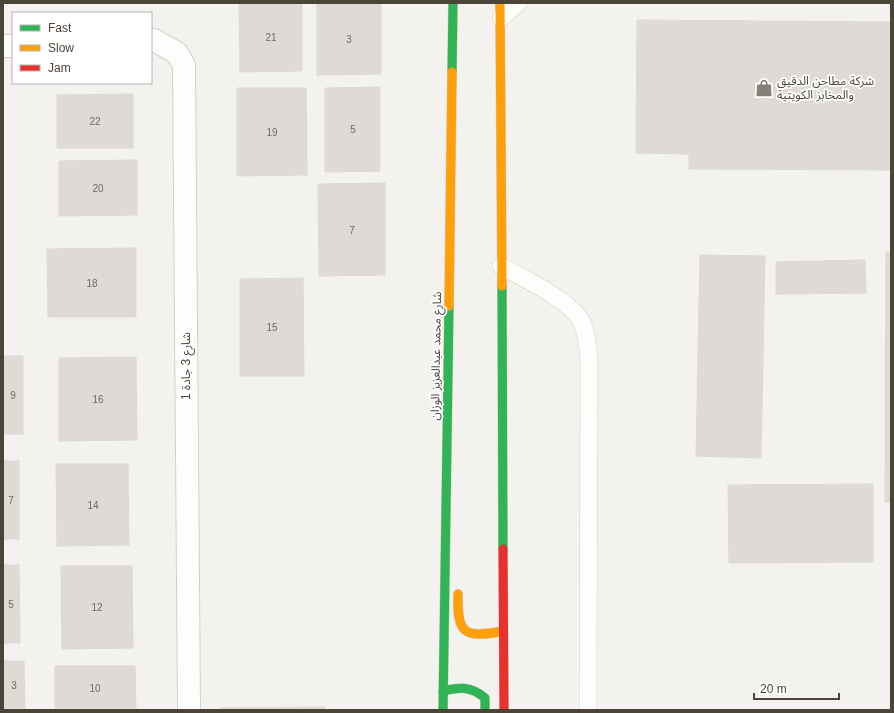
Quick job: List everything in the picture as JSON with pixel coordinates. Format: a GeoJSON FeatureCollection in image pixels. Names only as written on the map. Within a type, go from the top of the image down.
{"type":"FeatureCollection","features":[{"type":"Feature","properties":{"kind":"street","name":"شارع محمد عبدالعزيز الوزان"},"geometry":{"type":"LineString","coordinates":[[443,710],[453,3]]}},
{"type":"Feature","properties":{"kind":"street"},"geometry":{"type":"LineString","coordinates":[[501,11],[504,710]]}},
{"type":"Feature","properties":{"kind":"street","name":"شارع 3 جادة 1"},"geometry":{"type":"LineString","coordinates":[[152,40],[177,53],[184,65],[189,710]]}},
{"type":"Feature","properties":{"kind":"street"},"geometry":{"type":"LineString","coordinates":[[446,486],[455,498]]}},
{"type":"Feature","properties":{"kind":"street"},"geometry":{"type":"LineString","coordinates":[[458,588],[458,619],[462,628],[471,634],[485,634],[503,631]]}},
{"type":"Feature","properties":{"kind":"street"},"geometry":{"type":"LineString","coordinates":[[443,691],[462,686],[477,690],[485,698],[485,710]]}},
{"type":"Feature","properties":{"kind":"lane"},"geometry":{"type":"LineString","coordinates":[[501,11],[518,3]]}},
{"type":"Feature","properties":{"kind":"lane"},"geometry":{"type":"LineString","coordinates":[[502,266],[570,306],[581,320],[587,342],[589,361],[588,710]]}},
{"type":"Feature","properties":{"kind":"building"},"geometry":{"type":"Polygon","coordinates":[[[239,3],[302,3],[302,71],[240,72],[239,3]]]}},
{"type":"Feature","properties":{"kind":"building"},"geometry":{"type":"Polygon","coordinates":[[[317,3],[381,3],[381,74],[317,75],[317,3]]]}},
{"type":"Feature","properties":{"kind":"building","name":"شركة مطاحن الدقيق والمخابز الكويتية"},"geometry":{"type":"Polygon","coordinates":[[[637,20],[891,22],[891,170],[689,169],[689,154],[636,153],[637,20]]]}},
{"type":"Feature","properties":{"kind":"building"},"geometry":{"type":"Polygon","coordinates":[[[380,87],[380,171],[325,172],[325,88],[380,87]]]}},
{"type":"Feature","properties":{"kind":"building"},"geometry":{"type":"Polygon","coordinates":[[[237,88],[306,88],[307,175],[237,176],[237,88]]]}},
{"type":"Feature","properties":{"kind":"building"},"geometry":{"type":"Polygon","coordinates":[[[133,94],[133,148],[57,148],[57,95],[133,94]]]}},
{"type":"Feature","properties":{"kind":"building"},"geometry":{"type":"Polygon","coordinates":[[[137,160],[137,215],[59,216],[59,161],[137,160]]]}},
{"type":"Feature","properties":{"kind":"building"},"geometry":{"type":"Polygon","coordinates":[[[385,183],[385,275],[319,276],[318,184],[385,183]]]}},
{"type":"Feature","properties":{"kind":"building"},"geometry":{"type":"Polygon","coordinates":[[[136,248],[136,317],[48,317],[47,249],[136,248]]]}},
{"type":"Feature","properties":{"kind":"building"},"geometry":{"type":"Polygon","coordinates":[[[886,252],[891,252],[891,502],[885,502],[886,252]]]}},
{"type":"Feature","properties":{"kind":"building"},"geometry":{"type":"Polygon","coordinates":[[[700,255],[765,256],[761,458],[696,456],[700,255]]]}},
{"type":"Feature","properties":{"kind":"building"},"geometry":{"type":"Polygon","coordinates":[[[865,260],[866,293],[776,294],[776,262],[865,260]]]}},
{"type":"Feature","properties":{"kind":"building"},"geometry":{"type":"Polygon","coordinates":[[[303,278],[304,376],[240,376],[240,279],[303,278]]]}},
{"type":"Feature","properties":{"kind":"building"},"geometry":{"type":"Polygon","coordinates":[[[3,356],[23,356],[23,434],[3,434],[3,356]]]}},
{"type":"Feature","properties":{"kind":"building"},"geometry":{"type":"Polygon","coordinates":[[[136,357],[137,440],[59,441],[59,358],[136,357]]]}},
{"type":"Feature","properties":{"kind":"building"},"geometry":{"type":"Polygon","coordinates":[[[3,461],[19,461],[19,539],[3,539],[3,461]]]}},
{"type":"Feature","properties":{"kind":"building"},"geometry":{"type":"Polygon","coordinates":[[[56,464],[128,464],[129,545],[57,546],[56,464]]]}},
{"type":"Feature","properties":{"kind":"building"},"geometry":{"type":"Polygon","coordinates":[[[873,484],[873,562],[729,563],[728,485],[873,484]]]}},
{"type":"Feature","properties":{"kind":"building"},"geometry":{"type":"Polygon","coordinates":[[[3,565],[19,565],[20,643],[3,643],[3,565]]]}},
{"type":"Feature","properties":{"kind":"building"},"geometry":{"type":"Polygon","coordinates":[[[61,566],[132,566],[133,648],[62,649],[61,566]]]}},
{"type":"Feature","properties":{"kind":"building"},"geometry":{"type":"Polygon","coordinates":[[[3,661],[24,661],[25,710],[3,710],[3,661]]]}},
{"type":"Feature","properties":{"kind":"building"},"geometry":{"type":"Polygon","coordinates":[[[55,666],[135,666],[136,710],[55,710],[55,666]]]}},
{"type":"Feature","properties":{"kind":"building"},"geometry":{"type":"Polygon","coordinates":[[[325,707],[325,710],[221,710],[221,708],[325,707]]]}},
{"type":"Feature","properties":{"kind":"traffic: fast"},"geometry":{"type":"LineString","coordinates":[[452,72],[453,3]]}},
{"type":"Feature","properties":{"kind":"traffic: fast"},"geometry":{"type":"LineString","coordinates":[[502,286],[503,549]]}},
{"type":"Feature","properties":{"kind":"traffic: fast"},"geometry":{"type":"LineString","coordinates":[[443,710],[449,306]]}},
{"type":"Feature","properties":{"kind":"traffic: fast"},"geometry":{"type":"LineString","coordinates":[[443,691],[460,688],[475,691],[485,698],[485,710]]}},
{"type":"Feature","properties":{"kind":"traffic: slow"},"geometry":{"type":"LineString","coordinates":[[500,3],[502,286]]}},
{"type":"Feature","properties":{"kind":"traffic: slow"},"geometry":{"type":"LineString","coordinates":[[449,306],[452,72]]}},
{"type":"Feature","properties":{"kind":"traffic: slow"},"geometry":{"type":"LineString","coordinates":[[458,594],[459,617],[461,625],[465,630],[471,633],[479,634],[503,631]]}},
{"type":"Feature","properties":{"kind":"traffic: jam"},"geometry":{"type":"LineString","coordinates":[[503,549],[504,710]]}},
{"type":"Feature","properties":{"kind":"place","name":"شركة مطاحن الدقيق والمخابز الكويتية"},"geometry":{"type":"Point","coordinates":[764,88]}}]}
